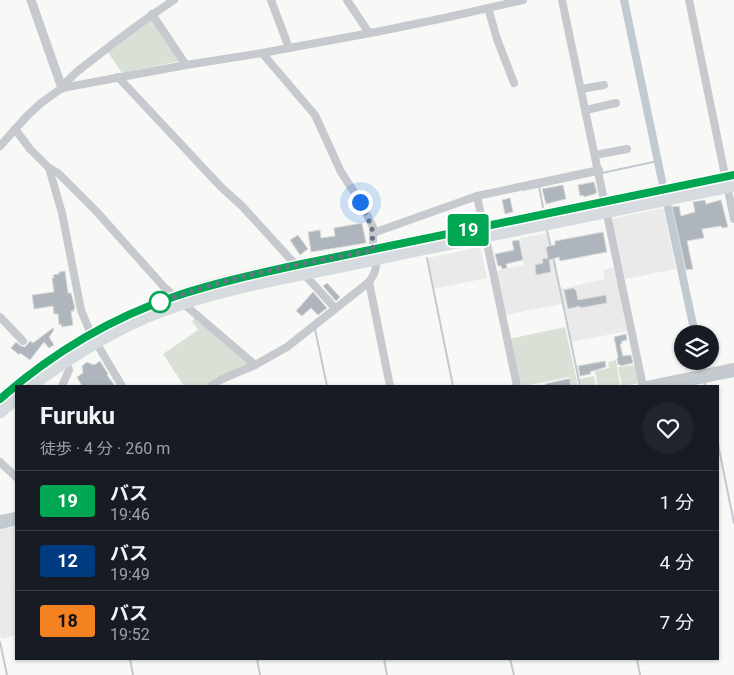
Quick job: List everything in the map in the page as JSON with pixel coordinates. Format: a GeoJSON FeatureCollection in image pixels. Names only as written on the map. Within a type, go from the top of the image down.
{"type":"FeatureCollection","features":[{"type":"Feature","properties":{"kind":"main road"},"geometry":{"type":"LineString","coordinates":[[180,300],[305,274],[374,255],[730,181]]}},
{"type":"Feature","properties":{"kind":"main road"},"geometry":{"type":"LineString","coordinates":[[17,385],[39,367],[93,339],[147,318],[180,300],[227,281],[297,265],[374,255]]}},
{"type":"Feature","properties":{"kind":"main road"},"geometry":{"type":"LineString","coordinates":[[32,385],[66,362],[93,339]]}},
{"type":"Feature","properties":{"kind":"main road"},"geometry":{"type":"LineString","coordinates":[[0,399],[15,387]]}},
{"type":"Feature","properties":{"kind":"main road"},"geometry":{"type":"LineString","coordinates":[[0,412],[15,399]]}},
{"type":"Feature","properties":{"kind":"street"},"geometry":{"type":"LineString","coordinates":[[31,0],[62,88]]}},
{"type":"Feature","properties":{"kind":"street"},"geometry":{"type":"LineString","coordinates":[[0,146],[42,103],[62,88],[68,79],[152,14],[174,0]]}},
{"type":"Feature","properties":{"kind":"street"},"geometry":{"type":"LineString","coordinates":[[271,0],[289,48]]}},
{"type":"Feature","properties":{"kind":"street"},"geometry":{"type":"LineString","coordinates":[[347,0],[369,33]]}},
{"type":"Feature","properties":{"kind":"street"},"geometry":{"type":"LineString","coordinates":[[62,88],[369,33],[522,0]]}},
{"type":"Feature","properties":{"kind":"street"},"geometry":{"type":"LineString","coordinates":[[562,0],[642,385]]}},
{"type":"Feature","properties":{"kind":"street"},"geometry":{"type":"LineString","coordinates":[[689,0],[730,181],[734,218]]}},
{"type":"Feature","properties":{"kind":"street"},"geometry":{"type":"LineString","coordinates":[[488,8],[497,39],[514,83]]}},
{"type":"Feature","properties":{"kind":"street"},"geometry":{"type":"LineString","coordinates":[[152,14],[186,65]]}},
{"type":"Feature","properties":{"kind":"street"},"geometry":{"type":"LineString","coordinates":[[213,385],[255,366],[286,347],[369,282],[376,267],[372,227],[360,202],[341,172],[315,116],[262,53]]}},
{"type":"Feature","properties":{"kind":"street"},"geometry":{"type":"LineString","coordinates":[[118,77],[221,187],[242,206],[335,308]]}},
{"type":"Feature","properties":{"kind":"street"},"geometry":{"type":"LineString","coordinates":[[581,89],[604,85]]}},
{"type":"Feature","properties":{"kind":"street"},"geometry":{"type":"LineString","coordinates":[[586,110],[616,103]]}},
{"type":"Feature","properties":{"kind":"street"},"geometry":{"type":"LineString","coordinates":[[15,129],[30,149],[49,168],[58,173],[96,211],[164,287],[255,366]]}},
{"type":"Feature","properties":{"kind":"street"},"geometry":{"type":"LineString","coordinates":[[595,155],[627,148]]}},
{"type":"Feature","properties":{"kind":"street"},"geometry":{"type":"LineString","coordinates":[[49,168],[62,213],[81,310],[93,339],[121,385]]}},
{"type":"Feature","properties":{"kind":"street"},"geometry":{"type":"LineString","coordinates":[[373,232],[477,196],[598,170]]}},
{"type":"Feature","properties":{"kind":"street"},"geometry":{"type":"LineString","coordinates":[[477,196],[517,385]]}},
{"type":"Feature","properties":{"kind":"street"},"geometry":{"type":"LineString","coordinates":[[369,282],[390,385]]}},
{"type":"Feature","properties":{"kind":"street"},"geometry":{"type":"LineString","coordinates":[[0,317],[23,341]]}},
{"type":"Feature","properties":{"kind":"street"},"geometry":{"type":"LineString","coordinates":[[62,385],[70,370],[66,362]]}},
{"type":"Feature","properties":{"kind":"street"},"geometry":{"type":"LineString","coordinates":[[647,385],[734,367]]}},
{"type":"Feature","properties":{"kind":"street"},"geometry":{"type":"LineString","coordinates":[[0,462],[14,474]]}},
{"type":"Feature","properties":{"kind":"street"},"geometry":{"type":"LineString","coordinates":[[0,519],[15,516]]}},
{"type":"Feature","properties":{"kind":"shaded area"},"geometry":{"type":"Polygon","coordinates":[[[151,18],[180,61],[122,73],[107,51],[151,18]]]}},
{"type":"Feature","properties":{"kind":"shaded area"},"geometry":{"type":"Polygon","coordinates":[[[663,208],[676,269],[625,279],[612,219],[663,208]]]}},
{"type":"Feature","properties":{"kind":"shaded area"},"geometry":{"type":"Polygon","coordinates":[[[548,233],[562,304],[505,315],[496,271],[524,265],[520,238],[548,233]]]}},
{"type":"Feature","properties":{"kind":"shaded area"},"geometry":{"type":"Polygon","coordinates":[[[480,247],[487,278],[433,289],[428,258],[480,247]]]}},
{"type":"Feature","properties":{"kind":"shaded area"},"geometry":{"type":"Polygon","coordinates":[[[615,267],[628,331],[571,342],[560,289],[605,279],[603,270],[615,267]]]}},
{"type":"Feature","properties":{"kind":"shaded area"},"geometry":{"type":"Polygon","coordinates":[[[195,318],[248,364],[208,385],[183,385],[163,354],[198,330],[192,321],[195,318]]]}},
{"type":"Feature","properties":{"kind":"shaded area"},"geometry":{"type":"Polygon","coordinates":[[[565,327],[578,385],[571,385],[569,377],[529,385],[519,385],[509,339],[565,327]]]}},
{"type":"Feature","properties":{"kind":"shaded area"},"geometry":{"type":"Polygon","coordinates":[[[616,360],[620,385],[598,385],[595,371],[609,368],[608,362],[616,360]]]}},
{"type":"Feature","properties":{"kind":"shaded area"},"geometry":{"type":"Polygon","coordinates":[[[636,365],[640,383],[622,385],[618,367],[636,365]]]}},
{"type":"Feature","properties":{"kind":"shaded area"},"geometry":{"type":"Polygon","coordinates":[[[594,376],[596,385],[580,385],[579,379],[594,376]]]}},
{"type":"Feature","properties":{"kind":"shaded area"},"geometry":{"type":"Polygon","coordinates":[[[15,525],[15,635],[1,639],[0,633],[0,528],[15,525]]]}},
{"type":"Feature","properties":{"kind":"building"},"geometry":{"type":"Polygon","coordinates":[[[594,182],[597,193],[584,197],[583,195],[580,196],[578,185],[594,182]]]}},
{"type":"Feature","properties":{"kind":"building"},"geometry":{"type":"Polygon","coordinates":[[[563,185],[566,199],[546,204],[542,189],[563,185]]]}},
{"type":"Feature","properties":{"kind":"building"},"geometry":{"type":"Polygon","coordinates":[[[510,198],[513,212],[505,214],[502,200],[510,198]]]}},
{"type":"Feature","properties":{"kind":"building"},"geometry":{"type":"Polygon","coordinates":[[[705,200],[706,204],[721,200],[728,227],[722,228],[721,226],[702,229],[704,238],[687,241],[693,269],[686,270],[672,207],[679,206],[681,216],[695,212],[693,202],[705,200]]]}},
{"type":"Feature","properties":{"kind":"building"},"geometry":{"type":"Polygon","coordinates":[[[362,223],[366,243],[311,252],[308,232],[320,230],[321,238],[335,236],[334,228],[362,223]]]}},
{"type":"Feature","properties":{"kind":"building"},"geometry":{"type":"Polygon","coordinates":[[[603,232],[607,252],[560,261],[559,257],[549,260],[551,272],[536,275],[535,265],[543,263],[542,259],[548,258],[546,248],[555,245],[555,241],[603,232]]]}},
{"type":"Feature","properties":{"kind":"building"},"geometry":{"type":"Polygon","coordinates":[[[298,235],[308,249],[300,255],[290,240],[298,235]]]}},
{"type":"Feature","properties":{"kind":"building"},"geometry":{"type":"Polygon","coordinates":[[[519,240],[523,260],[506,264],[507,268],[502,269],[501,266],[498,266],[495,254],[514,250],[512,241],[519,240]]]}},
{"type":"Feature","properties":{"kind":"building"},"geometry":{"type":"Polygon","coordinates":[[[65,271],[68,293],[71,293],[75,308],[74,311],[71,311],[73,325],[62,327],[61,324],[59,325],[58,314],[54,314],[53,306],[34,309],[32,295],[54,292],[53,275],[65,271]]]}},
{"type":"Feature","properties":{"kind":"building"},"geometry":{"type":"Polygon","coordinates":[[[327,283],[340,297],[336,301],[323,286],[327,283]]]}},
{"type":"Feature","properties":{"kind":"building"},"geometry":{"type":"Polygon","coordinates":[[[574,288],[578,300],[606,295],[607,303],[568,309],[564,290],[574,288]]]}},
{"type":"Feature","properties":{"kind":"building"},"geometry":{"type":"Polygon","coordinates":[[[313,292],[327,308],[318,315],[311,308],[302,316],[296,311],[313,292]]]}},
{"type":"Feature","properties":{"kind":"building"},"geometry":{"type":"Polygon","coordinates":[[[53,328],[54,330],[49,337],[54,345],[49,348],[44,342],[30,360],[20,353],[19,355],[11,348],[16,342],[25,347],[30,341],[33,343],[53,328]]]}},
{"type":"Feature","properties":{"kind":"building"},"geometry":{"type":"Polygon","coordinates":[[[626,334],[627,340],[622,341],[620,344],[623,356],[631,355],[633,363],[620,366],[620,364],[618,365],[614,337],[626,334]]]}},
{"type":"Feature","properties":{"kind":"building"},"geometry":{"type":"Polygon","coordinates":[[[100,361],[114,385],[81,385],[77,377],[83,373],[82,366],[87,362],[94,365],[100,361]]]}},
{"type":"Feature","properties":{"kind":"building"},"geometry":{"type":"Polygon","coordinates":[[[605,361],[606,367],[590,372],[591,374],[580,376],[578,366],[605,361]]]}},
{"type":"Feature","properties":{"kind":"building"},"geometry":{"type":"Polygon","coordinates":[[[570,379],[571,385],[546,385],[570,379]]]}},
{"type":"Feature","properties":{"kind":"waterway"},"geometry":{"type":"LineString","coordinates":[[624,0],[662,181]]}},
{"type":"Feature","properties":{"kind":"waterway"},"geometry":{"type":"LineString","coordinates":[[602,173],[658,161]]}},
{"type":"Feature","properties":{"kind":"waterway"},"geometry":{"type":"LineString","coordinates":[[523,190],[597,174]]}},
{"type":"Feature","properties":{"kind":"waterway"},"geometry":{"type":"LineString","coordinates":[[539,187],[543,207]]}},
{"type":"Feature","properties":{"kind":"waterway"},"geometry":{"type":"LineString","coordinates":[[668,208],[693,325]]}},
{"type":"Feature","properties":{"kind":"waterway"},"geometry":{"type":"LineString","coordinates":[[547,231],[551,247]]}},
{"type":"Feature","properties":{"kind":"waterway"},"geometry":{"type":"LineString","coordinates":[[553,256],[580,385]]}},
{"type":"Feature","properties":{"kind":"waterway"},"geometry":{"type":"LineString","coordinates":[[427,258],[453,385]]}},
{"type":"Feature","properties":{"kind":"waterway"},"geometry":{"type":"LineString","coordinates":[[315,329],[327,385]]}},
{"type":"Feature","properties":{"kind":"waterway"},"geometry":{"type":"LineString","coordinates":[[674,385],[734,373]]}},
{"type":"Feature","properties":{"kind":"waterway"},"geometry":{"type":"LineString","coordinates":[[704,379],[705,385]]}},
{"type":"Feature","properties":{"kind":"waterway"},"geometry":{"type":"LineString","coordinates":[[719,449],[734,523]]}},
{"type":"Feature","properties":{"kind":"waterway"},"geometry":{"type":"LineString","coordinates":[[0,525],[15,521]]}},
{"type":"Feature","properties":{"kind":"waterway"},"geometry":{"type":"LineString","coordinates":[[0,642],[7,675]]}},
{"type":"Feature","properties":{"kind":"waterway"},"geometry":{"type":"LineString","coordinates":[[130,660],[133,675]]}},
{"type":"Feature","properties":{"kind":"waterway"},"geometry":{"type":"LineString","coordinates":[[257,660],[260,675]]}},
{"type":"Feature","properties":{"kind":"waterway"},"geometry":{"type":"LineString","coordinates":[[384,660],[387,675]]}},
{"type":"Feature","properties":{"kind":"waterway"},"geometry":{"type":"LineString","coordinates":[[510,660],[514,675]]}},
{"type":"Feature","properties":{"kind":"waterway"},"geometry":{"type":"LineString","coordinates":[[637,660],[640,675]]}},
{"type":"Feature","properties":{"kind":"bus line","name":"19"},"geometry":{"type":"LineString","coordinates":[[16,385],[45,363],[91,334],[175,296],[227,281],[297,265],[734,175]]}},
{"type":"Feature","properties":{"kind":"bus line","name":"19"},"geometry":{"type":"LineString","coordinates":[[0,399],[15,386]]}},
{"type":"Feature","properties":{"kind":"route"},"geometry":{"type":"LineString","coordinates":[[160,302],[227,281],[373,250],[372,227],[360,202]]}}]}
